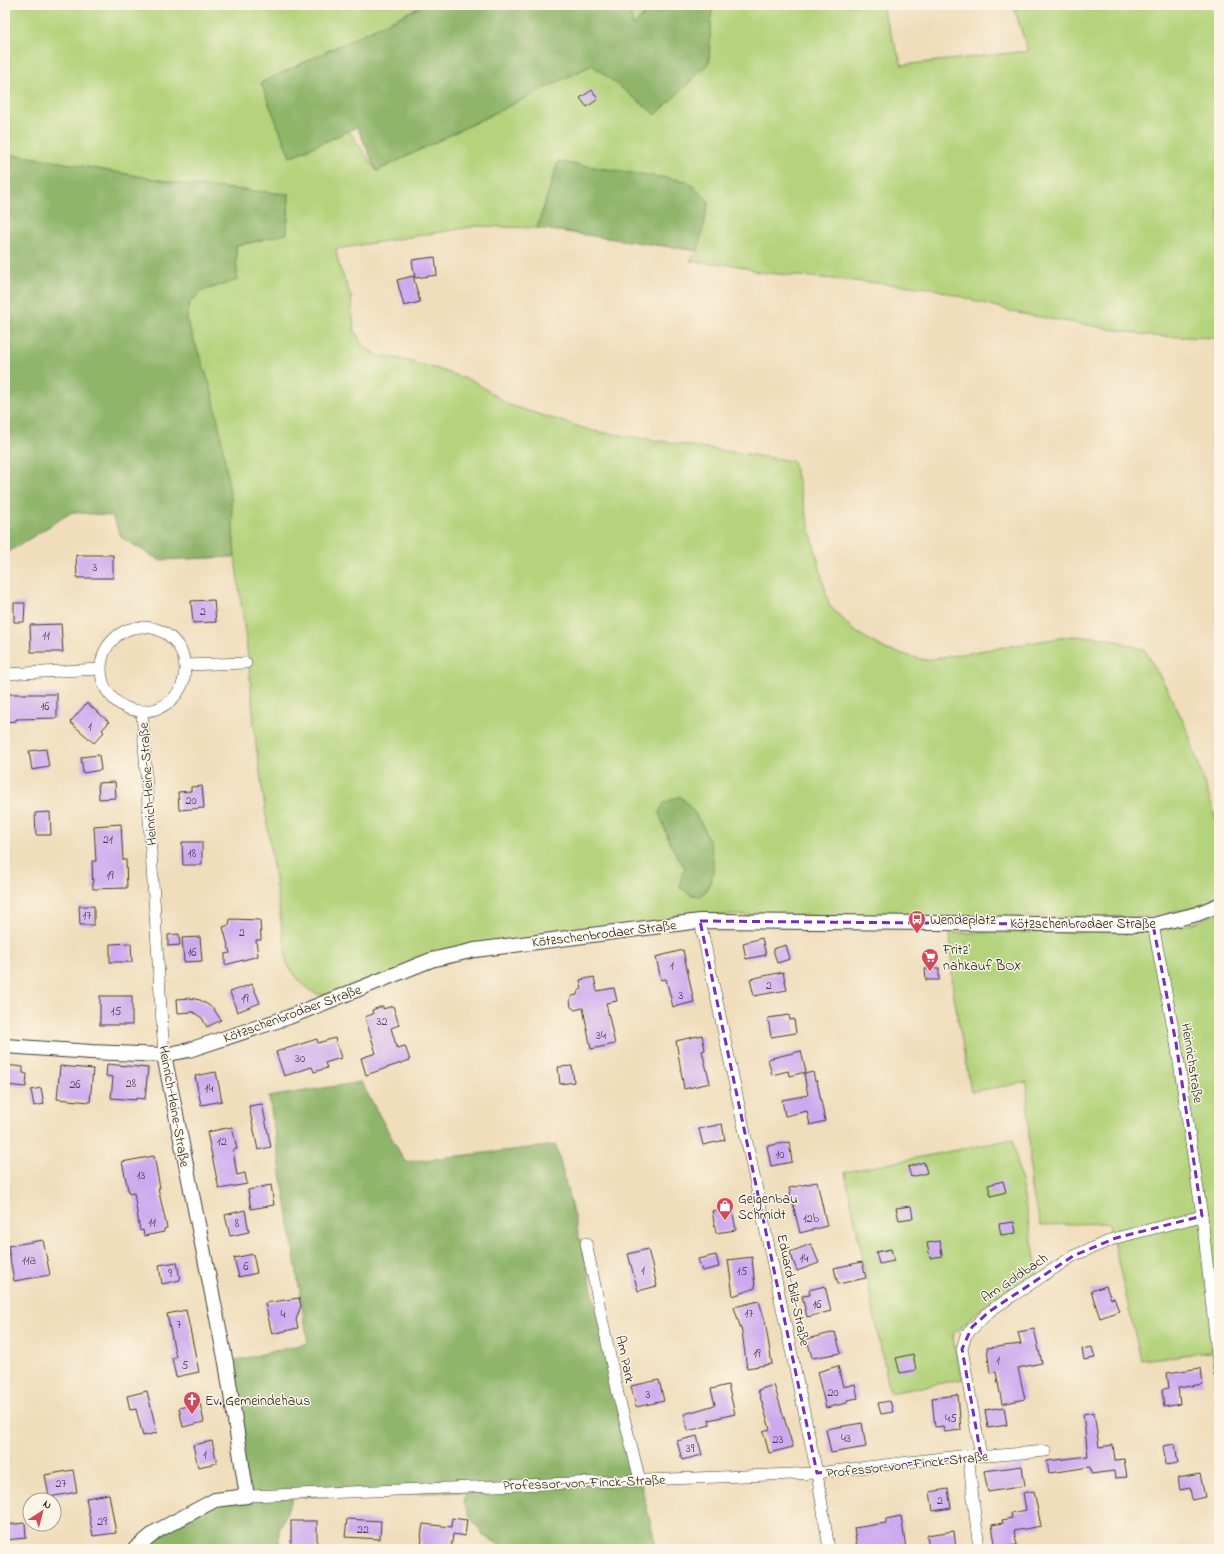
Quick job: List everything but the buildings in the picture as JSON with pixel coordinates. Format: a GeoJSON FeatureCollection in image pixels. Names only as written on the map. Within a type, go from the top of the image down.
{"type":"FeatureCollection","features":[{"type":"Feature","properties":{"kind":"street"},"geometry":{"type":"LineString","coordinates":[[147,626],[161,630],[173,639],[181,651],[185,665],[184,679],[178,692],[169,702],[156,709],[142,711],[126,708],[113,699],[104,685],[100,669],[102,655],[109,642],[120,633],[133,627],[147,626]]}},
{"type":"Feature","properties":{"kind":"street"},"geometry":{"type":"LineString","coordinates":[[185,665],[246,663]]}},
{"type":"Feature","properties":{"kind":"street"},"geometry":{"type":"LineString","coordinates":[[5,674],[100,669]]}},
{"type":"Feature","properties":{"kind":"street","name":"Heinrich-Heine-Straße"},"geometry":{"type":"LineString","coordinates":[[142,711],[164,1055],[226,1363],[247,1496]]}},
{"type":"Feature","properties":{"kind":"street","name":"Kötzschenbrodaer Straße"},"geometry":{"type":"LineString","coordinates":[[5,1046],[164,1055],[189,1050],[289,1017],[431,960],[475,950],[700,921],[1153,924],[1197,914],[1219,905]]}},
{"type":"Feature","properties":{"kind":"street","name":"Eduard-Bilz-Straße"},"geometry":{"type":"LineString","coordinates":[[700,921],[817,1472],[829,1549]]}},
{"type":"Feature","properties":{"kind":"street","name":"Heinrichstraße"},"geometry":{"type":"LineString","coordinates":[[1153,924],[1176,1043],[1202,1216],[1219,1373]]}},
{"type":"Feature","properties":{"kind":"street","name":"Am Goldbach"},"geometry":{"type":"LineString","coordinates":[[981,1456],[962,1349],[966,1335],[972,1327],[990,1311],[1073,1256],[1116,1238],[1202,1216]]}},
{"type":"Feature","properties":{"kind":"street","name":"Am Park"},"geometry":{"type":"LineString","coordinates":[[586,1243],[618,1394],[640,1480]]}},
{"type":"Feature","properties":{"kind":"street","name":"Professor-von-Finck-Straße"},"geometry":{"type":"LineString","coordinates":[[135,1549],[157,1531],[215,1500],[247,1496],[817,1472],[968,1456],[1046,1451]]}},
{"type":"Feature","properties":{"kind":"street"},"geometry":{"type":"LineString","coordinates":[[968,1456],[979,1549]]}},
{"type":"Feature","properties":{"kind":"highlighted area"},"geometry":{"type":"Polygon","coordinates":[[[700,921],[1153,925],[1176,1043],[1202,1216],[1116,1238],[1073,1256],[990,1311],[972,1327],[962,1349],[981,1456],[817,1473],[700,921]]]}},
{"type":"Feature","properties":{"kind":"green space"},"geometry":{"type":"Polygon","coordinates":[[[5,5],[424,5],[261,83],[290,157],[349,131],[377,171],[592,65],[709,63],[712,5],[881,5],[902,65],[1028,51],[1013,5],[1219,5],[1219,338],[1152,336],[1022,314],[931,288],[758,272],[740,266],[690,261],[698,251],[687,181],[558,162],[537,228],[477,226],[336,249],[339,266],[351,296],[354,329],[363,346],[379,356],[392,357],[435,368],[475,382],[509,405],[593,431],[793,461],[829,605],[854,631],[887,650],[925,660],[1072,636],[1107,638],[1145,650],[1170,694],[1188,732],[1219,828],[1219,899],[1207,904],[1172,913],[1124,918],[710,915],[538,938],[323,995],[317,994],[306,988],[287,964],[256,745],[248,656],[235,557],[231,499],[211,388],[187,321],[189,304],[202,291],[237,280],[236,246],[287,233],[289,194],[188,185],[37,158],[5,154],[5,5]],[[685,870],[682,873],[701,896],[708,889],[712,874],[685,870]]]}},
{"type":"Feature","properties":{"kind":"green space"},"geometry":{"type":"Polygon","coordinates":[[[424,5],[629,5],[633,27],[653,5],[712,5],[709,63],[656,115],[592,65],[377,171],[357,127],[290,157],[261,83],[424,5]]]}},
{"type":"Feature","properties":{"kind":"green space"},"geometry":{"type":"Polygon","coordinates":[[[629,5],[653,5],[633,27],[629,5]]]}},
{"type":"Feature","properties":{"kind":"green space"},"geometry":{"type":"Polygon","coordinates":[[[5,154],[37,158],[188,185],[289,194],[287,234],[236,246],[237,280],[202,291],[189,304],[187,321],[211,388],[220,430],[231,499],[235,557],[159,560],[122,538],[112,516],[72,512],[5,554],[5,154]]]}},
{"type":"Feature","properties":{"kind":"green space"},"geometry":{"type":"Polygon","coordinates":[[[558,162],[687,181],[709,201],[698,251],[537,228],[558,162]]]}},
{"type":"Feature","properties":{"kind":"green space"},"geometry":{"type":"Polygon","coordinates":[[[680,796],[689,806],[705,830],[713,858],[713,872],[709,885],[701,896],[691,895],[680,888],[682,873],[685,869],[671,846],[659,813],[664,803],[680,796]]]}},
{"type":"Feature","properties":{"kind":"green space"},"geometry":{"type":"Polygon","coordinates":[[[1219,913],[1219,1351],[1141,1360],[1109,1223],[1041,1225],[1031,1189],[1027,1082],[971,1092],[953,991],[950,933],[1160,931],[1191,924],[1219,913]]]}},
{"type":"Feature","properties":{"kind":"green space"},"geometry":{"type":"Polygon","coordinates":[[[361,1082],[405,1162],[556,1145],[657,1549],[506,1549],[483,1535],[468,1513],[464,1503],[466,1492],[293,1497],[279,1531],[279,1549],[137,1549],[215,1500],[247,1496],[226,1363],[308,1343],[269,1097],[361,1082]]]}},
{"type":"Feature","properties":{"kind":"green space"},"geometry":{"type":"Polygon","coordinates":[[[1013,1139],[1038,1273],[1007,1292],[994,1297],[953,1334],[954,1348],[963,1379],[890,1393],[845,1172],[1013,1139]]]}},
{"type":"Feature","properties":{"kind":"place","name":"Wendeplatz"},"geometry":{"type":"Point","coordinates":[917,934]}},
{"type":"Feature","properties":{"kind":"place","name":"Fritz' nahkauf BOX"},"geometry":{"type":"Point","coordinates":[930,972]}},
{"type":"Feature","properties":{"kind":"place","name":"Geigenbau Schmidt"},"geometry":{"type":"Point","coordinates":[725,1221]}},
{"type":"Feature","properties":{"kind":"place","name":"Ev. Gemeindehaus"},"geometry":{"type":"Point","coordinates":[192,1415]}}]}
